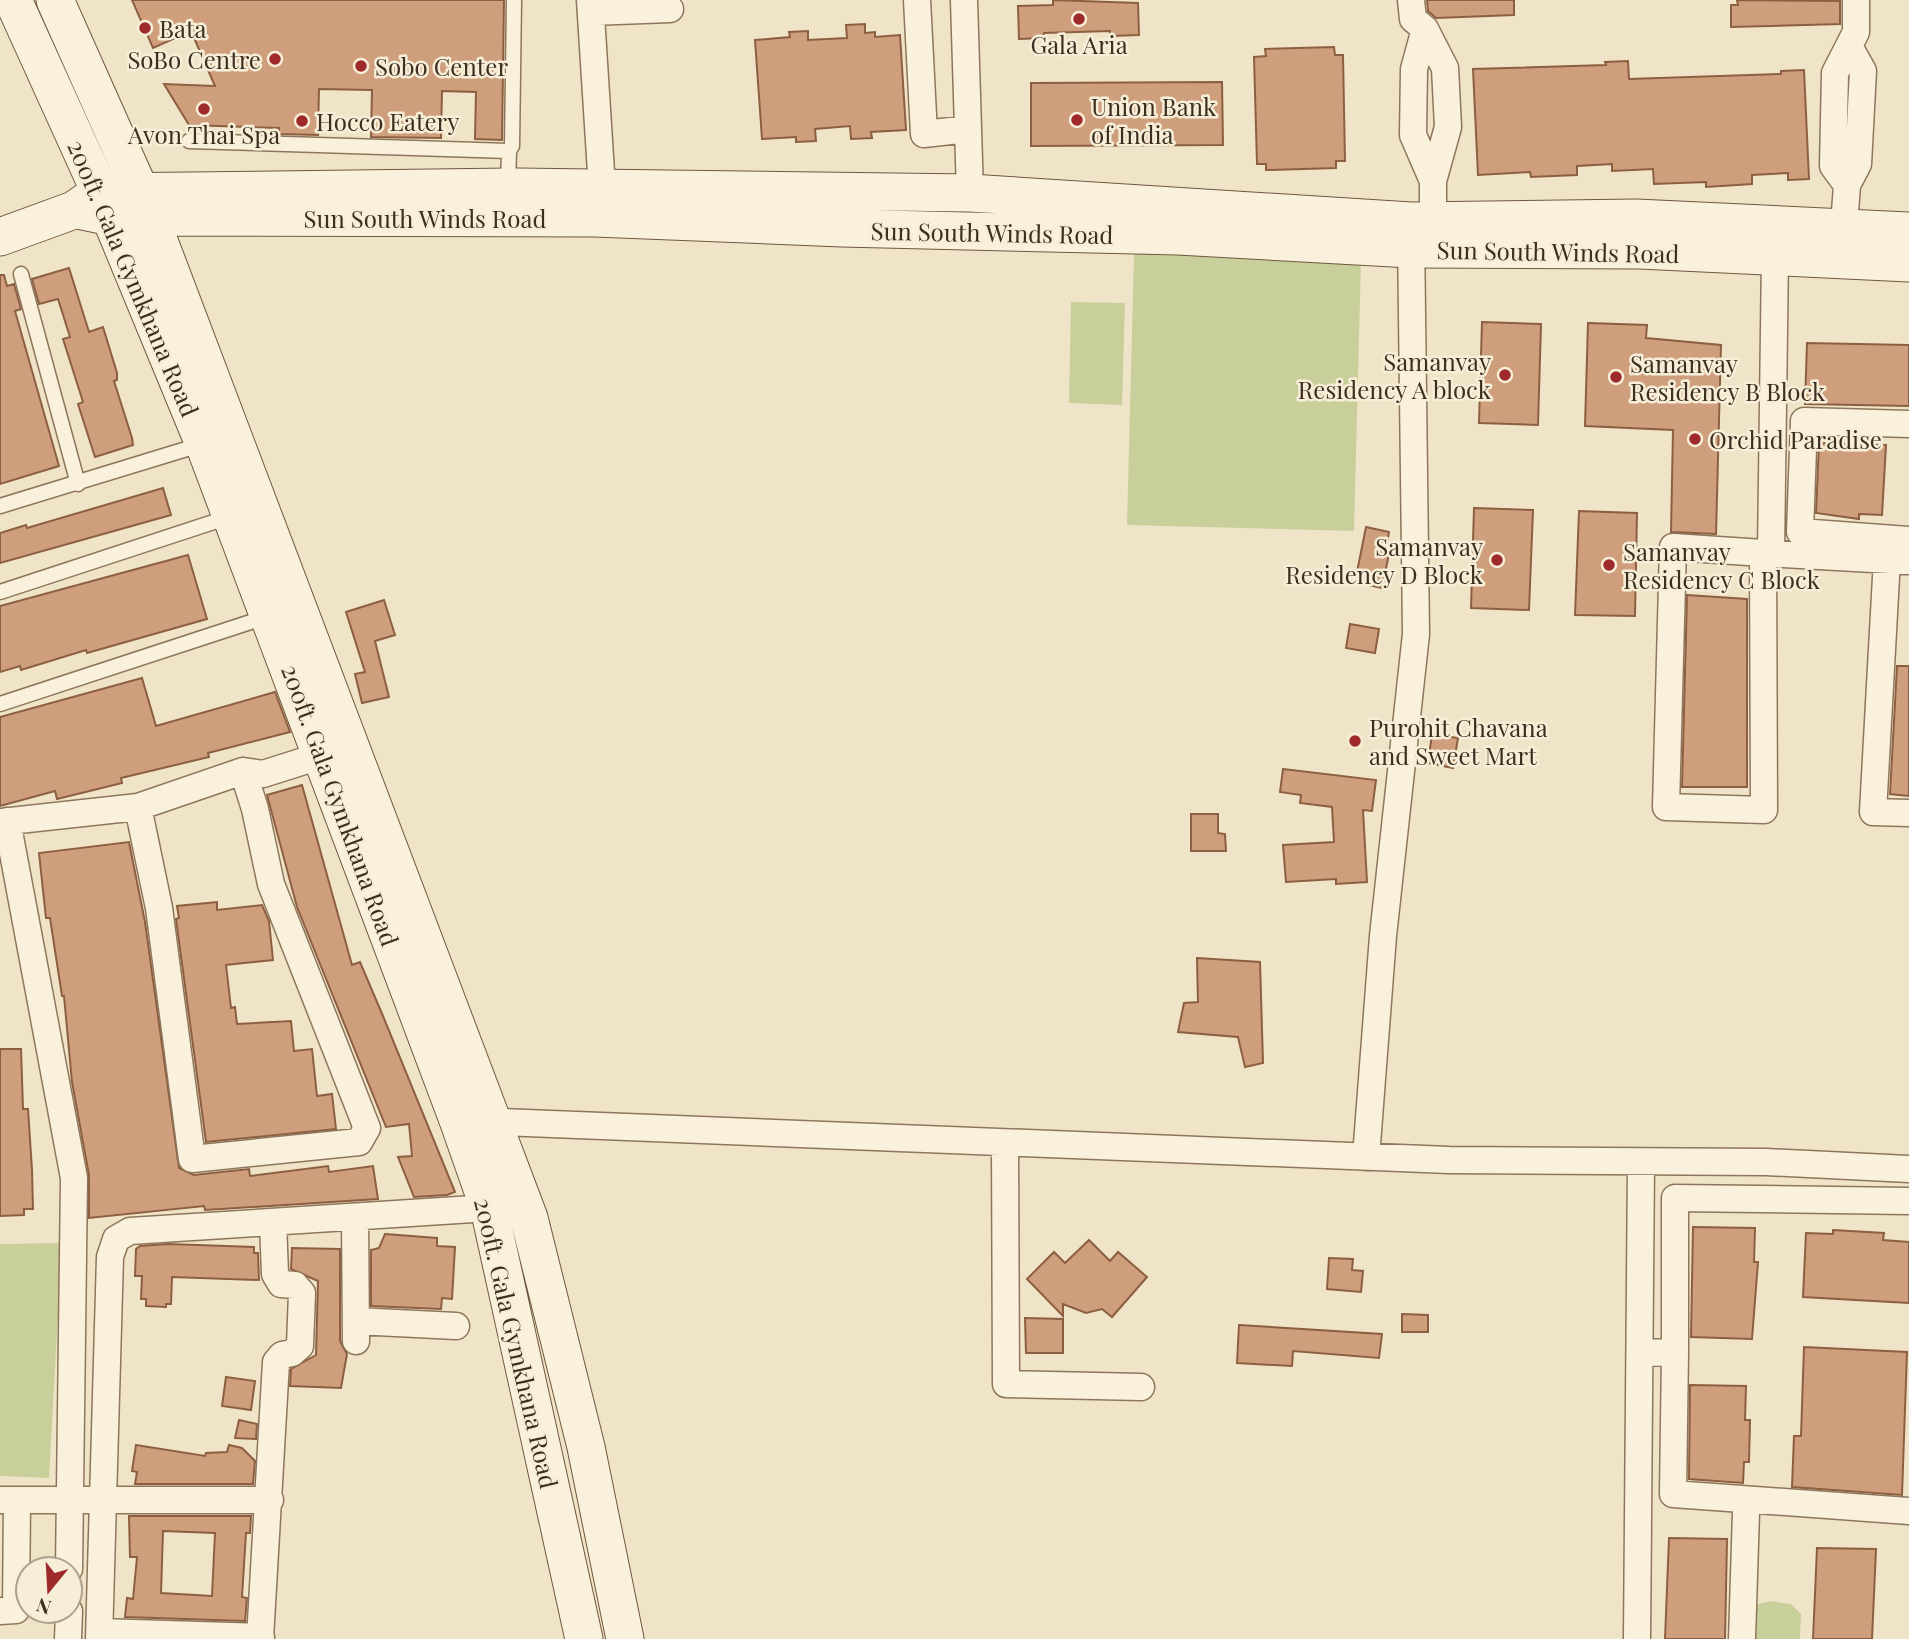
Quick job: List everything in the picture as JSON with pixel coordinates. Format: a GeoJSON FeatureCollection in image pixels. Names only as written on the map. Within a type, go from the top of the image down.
{"type":"FeatureCollection","features":[{"type":"Feature","properties":{"kind":"street","name":"200ft. Gala Gymkhana Road"},"geometry":{"type":"LineString","coordinates":[[13,0],[95,206],[204,444],[323,755],[474,1121],[489,1208],[584,1639]]}},
{"type":"Feature","properties":{"kind":"street"},"geometry":{"type":"LineString","coordinates":[[55,0],[145,204],[474,1121],[529,1218],[586,1447],[625,1639]]}},
{"type":"Feature","properties":{"kind":"street"},"geometry":{"type":"LineString","coordinates":[[917,0],[924,134],[968,129]]}},
{"type":"Feature","properties":{"kind":"street"},"geometry":{"type":"LineString","coordinates":[[964,0],[970,193]]}},
{"type":"Feature","properties":{"kind":"street"},"geometry":{"type":"LineString","coordinates":[[1366,1157],[1382,936],[1416,634],[1418,230],[1448,127],[1445,68],[1425,29],[1413,19],[1411,0]]}},
{"type":"Feature","properties":{"kind":"street"},"geometry":{"type":"LineString","coordinates":[[1844,226],[1847,185],[1833,166],[1835,73],[1856,32],[1857,0]]}},
{"type":"Feature","properties":{"kind":"street"},"geometry":{"type":"LineString","coordinates":[[602,188],[591,6],[670,9]]}},
{"type":"Feature","properties":{"kind":"street"},"geometry":{"type":"LineString","coordinates":[[1425,29],[1414,69],[1413,135],[1433,181]]}},
{"type":"Feature","properties":{"kind":"street"},"geometry":{"type":"LineString","coordinates":[[145,204],[508,169],[602,188],[970,193],[1418,230],[1636,218],[1909,231]]}},
{"type":"Feature","properties":{"kind":"street","name":"Sun South Winds Road"},"geometry":{"type":"LineString","coordinates":[[95,206],[145,204],[842,228],[1178,236],[1418,230],[1640,250],[1909,263]]}},
{"type":"Feature","properties":{"kind":"street"},"geometry":{"type":"LineString","coordinates":[[0,237],[95,206]]}},
{"type":"Feature","properties":{"kind":"street"},"geometry":{"type":"LineString","coordinates":[[1775,256],[1767,553],[1763,810],[1666,807],[1673,547],[1767,553],[1898,560],[1873,812],[1909,813]]}},
{"type":"Feature","properties":{"kind":"street"},"geometry":{"type":"LineString","coordinates":[[1909,424],[1804,421],[1800,532],[1909,540]]}},
{"type":"Feature","properties":{"kind":"street"},"geometry":{"type":"LineString","coordinates":[[69,1555],[74,1178],[3,821],[138,807],[243,771],[263,774],[323,755]]}},
{"type":"Feature","properties":{"kind":"street"},"geometry":{"type":"LineString","coordinates":[[138,807],[159,908],[191,1159],[359,1142],[367,1128],[271,884],[255,809],[243,771]]}},
{"type":"Feature","properties":{"kind":"street"},"geometry":{"type":"LineString","coordinates":[[474,1121],[1366,1157],[1766,1162],[1909,1169]]}},
{"type":"Feature","properties":{"kind":"street"},"geometry":{"type":"LineString","coordinates":[[1005,1144],[1006,1384],[1141,1387]]}},
{"type":"Feature","properties":{"kind":"street"},"geometry":{"type":"LineString","coordinates":[[1637,1639],[1642,1162]]}},
{"type":"Feature","properties":{"kind":"street"},"geometry":{"type":"LineString","coordinates":[[1909,1201],[1675,1198],[1673,1494],[1909,1511]]}},
{"type":"Feature","properties":{"kind":"street"},"geometry":{"type":"LineString","coordinates":[[273,1222],[275,1274],[281,1284],[295,1285],[302,1293],[300,1346],[292,1353],[282,1354],[276,1362],[260,1638],[99,1636],[110,1256],[116,1239],[130,1231],[489,1208]]}},
{"type":"Feature","properties":{"kind":"street"},"geometry":{"type":"LineString","coordinates":[[355,1217],[356,1331],[456,1326]]}},
{"type":"Feature","properties":{"kind":"street"},"geometry":{"type":"LineString","coordinates":[[1640,1353],[1675,1352]]}},
{"type":"Feature","properties":{"kind":"street"},"geometry":{"type":"LineString","coordinates":[[0,1611],[16,1610],[8,1500],[270,1500]]}},
{"type":"Feature","properties":{"kind":"street"},"geometry":{"type":"LineString","coordinates":[[1742,1639],[1746,1512]]}},
{"type":"Feature","properties":{"kind":"lane"},"geometry":{"type":"LineString","coordinates":[[189,141],[508,169],[512,146],[514,0]]}},
{"type":"Feature","properties":{"kind":"lane"},"geometry":{"type":"LineString","coordinates":[[21,274],[78,484]]}},
{"type":"Feature","properties":{"kind":"lane"},"geometry":{"type":"LineString","coordinates":[[0,506],[204,444]]}},
{"type":"Feature","properties":{"kind":"lane"},"geometry":{"type":"LineString","coordinates":[[0,592],[232,516]]}},
{"type":"Feature","properties":{"kind":"lane"},"geometry":{"type":"LineString","coordinates":[[0,704],[270,616]]}},
{"type":"Feature","properties":{"kind":"green space"},"geometry":{"type":"Polygon","coordinates":[[[1134,254],[1361,260],[1354,531],[1127,525],[1134,254]]]}},
{"type":"Feature","properties":{"kind":"green space"},"geometry":{"type":"Polygon","coordinates":[[[1071,302],[1125,303],[1122,405],[1069,403],[1071,302]]]}},
{"type":"Feature","properties":{"kind":"green space"},"geometry":{"type":"Polygon","coordinates":[[[62,1243],[49,1478],[0,1476],[0,1244],[62,1243]]]}},
{"type":"Feature","properties":{"kind":"green space"},"geometry":{"type":"Polygon","coordinates":[[[1770,1601],[1791,1604],[1801,1614],[1800,1639],[1748,1639],[1755,1605],[1770,1601]]]}},
{"type":"Feature","properties":{"kind":"building","name":"Sobo Center"},"geometry":{"type":"Polygon","coordinates":[[[132,0],[504,0],[502,140],[475,139],[476,92],[442,91],[441,138],[371,137],[372,90],[319,89],[318,135],[279,134],[279,128],[189,125],[164,84],[215,86],[191,31],[153,48],[132,0]]]}},
{"type":"Feature","properties":{"kind":"building","name":"Gala Aria"},"geometry":{"type":"Polygon","coordinates":[[[1053,0],[1138,3],[1139,35],[1110,36],[1110,31],[1044,33],[1044,38],[1019,39],[1018,6],[1053,5],[1053,0]]]}},
{"type":"Feature","properties":{"kind":"building"},"geometry":{"type":"Polygon","coordinates":[[[1427,0],[1514,0],[1514,15],[1436,18],[1428,11],[1427,0]]]}},
{"type":"Feature","properties":{"kind":"building"},"geometry":{"type":"Polygon","coordinates":[[[1737,0],[1840,1],[1840,24],[1731,27],[1731,5],[1738,5],[1737,0]]]}},
{"type":"Feature","properties":{"kind":"building"},"geometry":{"type":"Polygon","coordinates":[[[865,24],[865,33],[875,32],[875,37],[900,35],[906,130],[871,132],[872,138],[851,139],[850,126],[815,129],[816,141],[796,142],[796,137],[762,139],[755,40],[790,37],[789,32],[808,31],[808,40],[847,38],[846,25],[865,24]]]}},
{"type":"Feature","properties":{"kind":"building"},"geometry":{"type":"Polygon","coordinates":[[[1334,47],[1335,55],[1343,55],[1345,161],[1336,161],[1336,168],[1266,170],[1266,164],[1257,164],[1254,57],[1266,56],[1265,49],[1334,47]]]}},
{"type":"Feature","properties":{"kind":"building"},"geometry":{"type":"Polygon","coordinates":[[[1628,61],[1629,79],[1781,74],[1781,71],[1804,70],[1809,179],[1788,180],[1788,173],[1752,175],[1752,184],[1706,187],[1706,182],[1654,184],[1653,169],[1612,171],[1612,164],[1577,166],[1577,175],[1531,177],[1530,172],[1478,175],[1473,69],[1606,65],[1605,62],[1628,61]]]}},
{"type":"Feature","properties":{"kind":"building"},"geometry":{"type":"Polygon","coordinates":[[[1222,82],[1223,145],[1031,146],[1031,83],[1222,82]]]}},
{"type":"Feature","properties":{"kind":"building"},"geometry":{"type":"Polygon","coordinates":[[[69,268],[89,332],[103,327],[117,373],[117,380],[114,381],[133,445],[95,457],[78,404],[83,402],[63,339],[70,337],[58,299],[39,304],[32,279],[69,268]]]}},
{"type":"Feature","properties":{"kind":"building"},"geometry":{"type":"Polygon","coordinates":[[[0,275],[4,275],[7,286],[14,284],[21,309],[15,311],[59,466],[0,484],[0,275]]]}},
{"type":"Feature","properties":{"kind":"building","name":"Samanvay Residency A block"},"geometry":{"type":"Polygon","coordinates":[[[1482,322],[1541,324],[1538,425],[1479,423],[1482,322]]]}},
{"type":"Feature","properties":{"kind":"building"},"geometry":{"type":"Polygon","coordinates":[[[1588,323],[1647,325],[1646,338],[1721,345],[1716,534],[1671,532],[1673,430],[1585,426],[1588,323]]]}},
{"type":"Feature","properties":{"kind":"building"},"geometry":{"type":"Polygon","coordinates":[[[1807,343],[1909,345],[1909,406],[1805,404],[1807,343]]]}},
{"type":"Feature","properties":{"kind":"building"},"geometry":{"type":"Polygon","coordinates":[[[1819,443],[1886,445],[1882,515],[1859,514],[1859,519],[1816,513],[1819,443]]]}},
{"type":"Feature","properties":{"kind":"building"},"geometry":{"type":"Polygon","coordinates":[[[163,488],[171,515],[0,563],[0,533],[26,525],[27,528],[163,488]]]}},
{"type":"Feature","properties":{"kind":"building","name":"Samanvay Residency D Block"},"geometry":{"type":"Polygon","coordinates":[[[1474,508],[1533,510],[1529,610],[1471,608],[1474,508]]]}},
{"type":"Feature","properties":{"kind":"building","name":"Samanvay Residency C Block"},"geometry":{"type":"Polygon","coordinates":[[[1579,511],[1637,513],[1635,616],[1575,615],[1579,511]]]}},
{"type":"Feature","properties":{"kind":"building"},"geometry":{"type":"Polygon","coordinates":[[[1366,527],[1389,532],[1386,548],[1390,549],[1382,588],[1355,582],[1366,527]]]}},
{"type":"Feature","properties":{"kind":"building"},"geometry":{"type":"Polygon","coordinates":[[[188,555],[207,619],[21,670],[20,666],[0,672],[0,606],[188,555]]]}},
{"type":"Feature","properties":{"kind":"building"},"geometry":{"type":"Polygon","coordinates":[[[1687,595],[1747,599],[1747,787],[1682,787],[1687,595]]]}},
{"type":"Feature","properties":{"kind":"building"},"geometry":{"type":"Polygon","coordinates":[[[384,600],[395,635],[375,641],[389,697],[362,703],[355,674],[365,672],[346,612],[384,600]]]}},
{"type":"Feature","properties":{"kind":"building"},"geometry":{"type":"Polygon","coordinates":[[[1350,624],[1379,629],[1375,653],[1346,648],[1350,624]]]}},
{"type":"Feature","properties":{"kind":"building"},"geometry":{"type":"Polygon","coordinates":[[[1897,666],[1909,666],[1909,796],[1890,794],[1897,666]]]}},
{"type":"Feature","properties":{"kind":"building"},"geometry":{"type":"Polygon","coordinates":[[[142,678],[156,726],[275,692],[290,732],[208,753],[209,757],[121,778],[122,783],[57,799],[55,791],[0,806],[0,717],[142,678]]]}},
{"type":"Feature","properties":{"kind":"building"},"geometry":{"type":"Polygon","coordinates":[[[1432,734],[1458,738],[1453,768],[1428,763],[1432,734]]]}},
{"type":"Feature","properties":{"kind":"building"},"geometry":{"type":"Polygon","coordinates":[[[1283,769],[1376,780],[1372,811],[1363,810],[1367,882],[1336,884],[1336,879],[1286,882],[1283,845],[1334,842],[1332,807],[1300,803],[1301,795],[1280,792],[1283,769]]]}},
{"type":"Feature","properties":{"kind":"building"},"geometry":{"type":"Polygon","coordinates":[[[302,785],[352,965],[360,962],[383,1016],[455,1192],[447,1195],[414,1197],[398,1157],[412,1156],[409,1124],[386,1127],[297,907],[267,795],[302,785]]]}},
{"type":"Feature","properties":{"kind":"building"},"geometry":{"type":"Polygon","coordinates":[[[1191,814],[1218,814],[1218,833],[1225,834],[1226,851],[1191,851],[1191,814]]]}},
{"type":"Feature","properties":{"kind":"building"},"geometry":{"type":"Polygon","coordinates":[[[129,842],[145,922],[179,1168],[194,1175],[249,1169],[250,1176],[328,1166],[329,1172],[373,1166],[378,1199],[205,1210],[204,1206],[89,1218],[89,1175],[72,1082],[64,996],[50,918],[46,918],[39,853],[129,842]]]}},
{"type":"Feature","properties":{"kind":"building"},"geometry":{"type":"Polygon","coordinates":[[[217,902],[217,910],[262,905],[269,921],[273,960],[226,965],[231,1008],[235,1007],[237,1024],[291,1021],[294,1051],[312,1049],[317,1096],[332,1094],[336,1129],[206,1142],[176,919],[179,918],[177,906],[217,902]]]}},
{"type":"Feature","properties":{"kind":"building"},"geometry":{"type":"Polygon","coordinates":[[[1197,958],[1260,962],[1263,1063],[1245,1067],[1238,1037],[1178,1032],[1184,1003],[1198,1002],[1197,958]]]}},
{"type":"Feature","properties":{"kind":"building"},"geometry":{"type":"Polygon","coordinates":[[[0,1049],[21,1049],[23,1109],[28,1109],[33,1209],[24,1209],[24,1215],[0,1216],[0,1049]]]}},
{"type":"Feature","properties":{"kind":"building"},"geometry":{"type":"Polygon","coordinates":[[[1693,1227],[1755,1228],[1754,1262],[1758,1262],[1752,1339],[1691,1337],[1693,1227]]]}},
{"type":"Feature","properties":{"kind":"building"},"geometry":{"type":"Polygon","coordinates":[[[1833,1230],[1884,1233],[1883,1240],[1909,1242],[1909,1303],[1803,1297],[1806,1233],[1833,1234],[1833,1230]]]}},
{"type":"Feature","properties":{"kind":"building"},"geometry":{"type":"Polygon","coordinates":[[[385,1234],[437,1238],[437,1246],[455,1247],[452,1299],[442,1298],[441,1309],[371,1306],[371,1250],[379,1248],[385,1234]]]}},
{"type":"Feature","properties":{"kind":"building"},"geometry":{"type":"Polygon","coordinates":[[[1089,1240],[1110,1261],[1118,1252],[1147,1277],[1112,1317],[1102,1309],[1086,1313],[1063,1304],[1063,1316],[1027,1279],[1054,1252],[1065,1263],[1089,1240]]]}},
{"type":"Feature","properties":{"kind":"building"},"geometry":{"type":"Polygon","coordinates":[[[168,1244],[254,1247],[254,1253],[258,1253],[259,1280],[172,1277],[171,1304],[166,1304],[166,1307],[146,1306],[146,1299],[141,1299],[142,1276],[135,1276],[136,1249],[140,1246],[168,1244]]]}},
{"type":"Feature","properties":{"kind":"building"},"geometry":{"type":"Polygon","coordinates":[[[292,1248],[340,1249],[340,1341],[347,1354],[341,1388],[290,1386],[291,1369],[316,1355],[318,1281],[291,1269],[292,1248]]]}},
{"type":"Feature","properties":{"kind":"building"},"geometry":{"type":"Polygon","coordinates":[[[1329,1258],[1353,1259],[1352,1270],[1363,1271],[1361,1292],[1327,1289],[1329,1258]]]}},
{"type":"Feature","properties":{"kind":"building"},"geometry":{"type":"Polygon","coordinates":[[[1402,1314],[1428,1315],[1428,1332],[1402,1332],[1402,1314]]]}},
{"type":"Feature","properties":{"kind":"building"},"geometry":{"type":"Polygon","coordinates":[[[1025,1318],[1063,1319],[1063,1353],[1026,1353],[1025,1318]]]}},
{"type":"Feature","properties":{"kind":"building"},"geometry":{"type":"Polygon","coordinates":[[[1239,1325],[1382,1334],[1379,1358],[1293,1351],[1292,1366],[1237,1363],[1239,1325]]]}},
{"type":"Feature","properties":{"kind":"building"},"geometry":{"type":"Polygon","coordinates":[[[1804,1347],[1907,1352],[1902,1495],[1792,1487],[1794,1436],[1801,1436],[1804,1347]]]}},
{"type":"Feature","properties":{"kind":"building"},"geometry":{"type":"Polygon","coordinates":[[[226,1377],[255,1381],[251,1410],[222,1406],[226,1377]]]}},
{"type":"Feature","properties":{"kind":"building"},"geometry":{"type":"Polygon","coordinates":[[[1690,1385],[1746,1386],[1745,1420],[1750,1420],[1749,1462],[1744,1462],[1743,1483],[1689,1479],[1690,1385]]]}},
{"type":"Feature","properties":{"kind":"building"},"geometry":{"type":"Polygon","coordinates":[[[239,1420],[257,1424],[256,1439],[235,1438],[239,1420]]]}},
{"type":"Feature","properties":{"kind":"building"},"geometry":{"type":"Polygon","coordinates":[[[136,1445],[205,1456],[206,1453],[227,1452],[229,1445],[242,1448],[255,1461],[253,1484],[135,1484],[137,1472],[132,1471],[136,1445]]]}},
{"type":"Feature","properties":{"kind":"building"},"geometry":{"type":"Polygon","coordinates":[[[129,1516],[251,1516],[250,1533],[246,1533],[242,1597],[247,1598],[245,1621],[125,1617],[127,1598],[133,1599],[137,1557],[130,1557],[129,1516]],[[163,1531],[161,1593],[212,1596],[215,1533],[163,1531]]]}},
{"type":"Feature","properties":{"kind":"building"},"geometry":{"type":"Polygon","coordinates":[[[1669,1538],[1727,1539],[1725,1639],[1665,1639],[1669,1538]]]}},
{"type":"Feature","properties":{"kind":"building"},"geometry":{"type":"Polygon","coordinates":[[[1817,1548],[1876,1549],[1872,1639],[1813,1639],[1817,1548]]]}},
{"type":"Feature","properties":{"kind":"place","name":"Gala Aria"},"geometry":{"type":"Point","coordinates":[1079,19]}},
{"type":"Feature","properties":{"kind":"place","name":"Bata"},"geometry":{"type":"Point","coordinates":[145,28]}},
{"type":"Feature","properties":{"kind":"place","name":"SoBo Centre"},"geometry":{"type":"Point","coordinates":[275,59]}},
{"type":"Feature","properties":{"kind":"place","name":"Sobo Center"},"geometry":{"type":"Point","coordinates":[361,66]}},
{"type":"Feature","properties":{"kind":"place","name":"Avon Thai Spa"},"geometry":{"type":"Point","coordinates":[204,109]}},
{"type":"Feature","properties":{"kind":"place","name":"Union Bank of India"},"geometry":{"type":"Point","coordinates":[1077,120]}},
{"type":"Feature","properties":{"kind":"place","name":"Hocco Eatery"},"geometry":{"type":"Point","coordinates":[302,121]}},
{"type":"Feature","properties":{"kind":"place","name":"Samanvay Residency A block"},"geometry":{"type":"Point","coordinates":[1505,375]}},
{"type":"Feature","properties":{"kind":"place","name":"Samanvay Residency B Block"},"geometry":{"type":"Point","coordinates":[1616,377]}},
{"type":"Feature","properties":{"kind":"place","name":"Orchid Paradise"},"geometry":{"type":"Point","coordinates":[1695,439]}},
{"type":"Feature","properties":{"kind":"place","name":"Samanvay Residency D Block"},"geometry":{"type":"Point","coordinates":[1497,560]}},
{"type":"Feature","properties":{"kind":"place","name":"Samanvay Residency C Block"},"geometry":{"type":"Point","coordinates":[1609,565]}},
{"type":"Feature","properties":{"kind":"place","name":"Purohit Chavana and Sweet Mart"},"geometry":{"type":"Point","coordinates":[1355,741]}}]}
